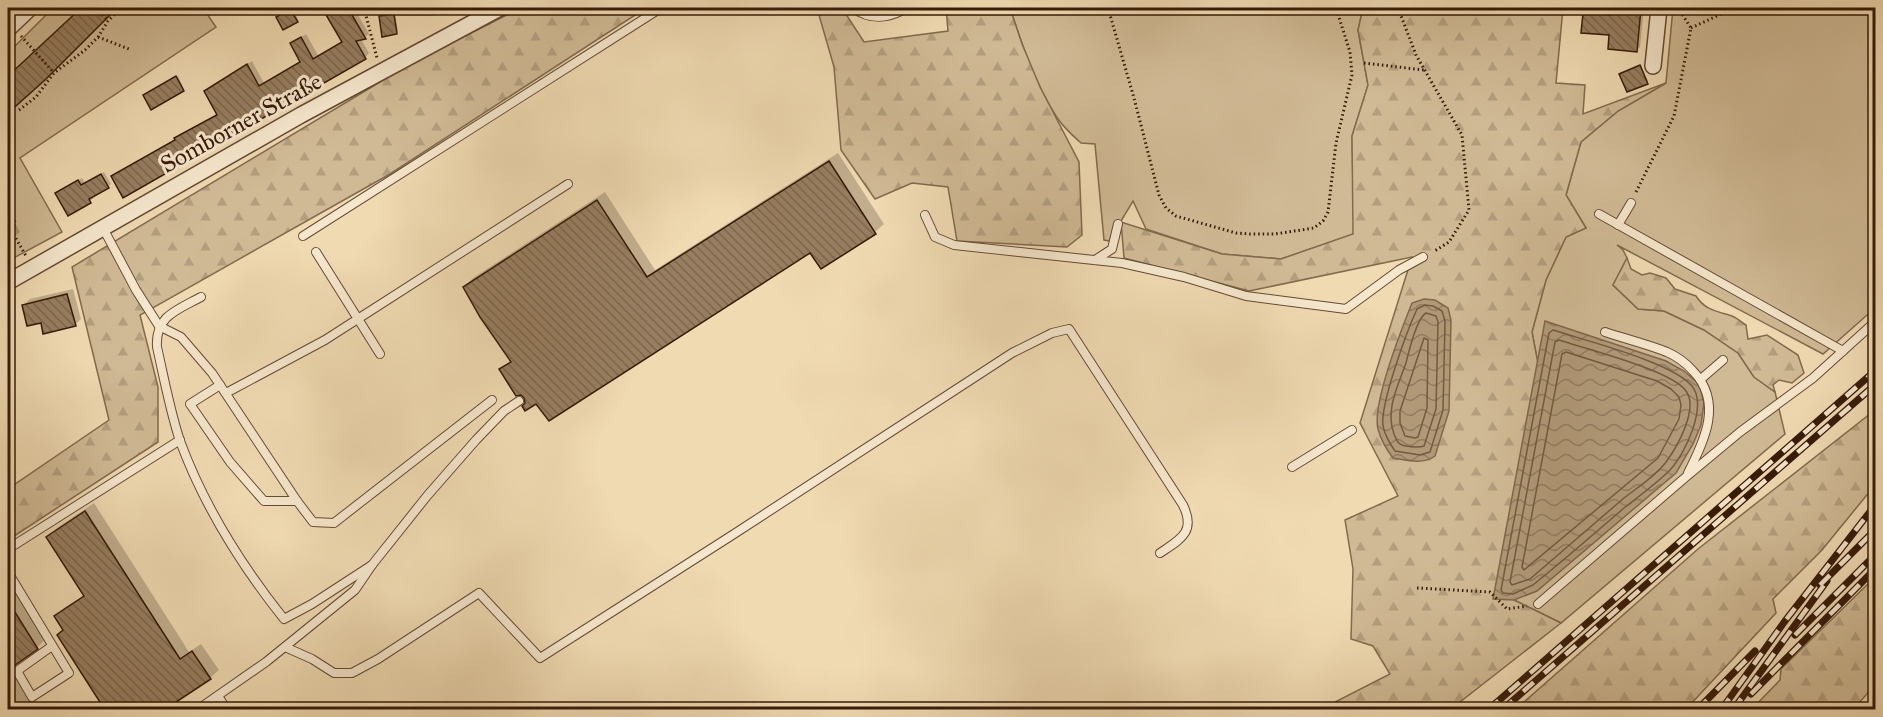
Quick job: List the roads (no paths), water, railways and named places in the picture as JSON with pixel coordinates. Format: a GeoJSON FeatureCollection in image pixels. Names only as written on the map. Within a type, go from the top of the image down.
{"type":"FeatureCollection","features":[{"type":"Feature","properties":{"kind":"street"},"geometry":{"type":"LineString","coordinates":[[8,29],[30,8]]}},
{"type":"Feature","properties":{"kind":"street","name":"Somborner Straße"},"geometry":{"type":"LineString","coordinates":[[8,282],[380,72],[500,8]]}},
{"type":"Feature","properties":{"kind":"street"},"geometry":{"type":"LineString","coordinates":[[1653,66],[1659,8]]}},
{"type":"Feature","properties":{"kind":"lane"},"geometry":{"type":"LineString","coordinates":[[303,236],[661,8]]}},
{"type":"Feature","properties":{"kind":"lane"},"geometry":{"type":"LineString","coordinates":[[853,8],[877,18],[892,16],[901,12],[903,8]]}},
{"type":"Feature","properties":{"kind":"lane"},"geometry":{"type":"LineString","coordinates":[[226,393],[325,340],[568,184]]}},
{"type":"Feature","properties":{"kind":"lane"},"geometry":{"type":"LineString","coordinates":[[1618,225],[1631,203]]}},
{"type":"Feature","properties":{"kind":"lane"},"geometry":{"type":"LineString","coordinates":[[1599,214],[1843,351]]}},
{"type":"Feature","properties":{"kind":"lane"},"geometry":{"type":"LineString","coordinates":[[925,215],[935,237],[954,245],[1122,263],[1184,277],[1246,296],[1346,309],[1399,270],[1424,257]]}},
{"type":"Feature","properties":{"kind":"lane"},"geometry":{"type":"LineString","coordinates":[[1095,260],[1112,249],[1118,224]]}},
{"type":"Feature","properties":{"kind":"lane"},"geometry":{"type":"LineString","coordinates":[[103,228],[136,290],[159,326],[181,337],[220,385],[264,455],[314,522],[334,523],[492,400]]}},
{"type":"Feature","properties":{"kind":"lane"},"geometry":{"type":"LineString","coordinates":[[315,252],[380,354]]}},
{"type":"Feature","properties":{"kind":"lane"},"geometry":{"type":"LineString","coordinates":[[201,297],[175,312],[159,326],[156,334],[157,347],[180,440],[206,498],[249,574],[284,619],[312,604],[372,565]]}},
{"type":"Feature","properties":{"kind":"lane"},"geometry":{"type":"LineString","coordinates":[[1538,604],[1740,432],[1813,378],[1875,321]]}},
{"type":"Feature","properties":{"kind":"lane"},"geometry":{"type":"LineString","coordinates":[[285,647],[334,672],[352,673],[378,659],[479,593],[540,658],[1012,353],[1036,339],[1070,329],[1189,517],[1188,528],[1180,540],[1160,553]]}},
{"type":"Feature","properties":{"kind":"lane"},"geometry":{"type":"LineString","coordinates":[[1605,332],[1669,352],[1701,379],[1710,402],[1709,425],[1687,476]]}},
{"type":"Feature","properties":{"kind":"lane"},"geometry":{"type":"LineString","coordinates":[[1701,379],[1723,360]]}},
{"type":"Feature","properties":{"kind":"lane"},"geometry":{"type":"LineString","coordinates":[[220,385],[190,404],[230,462],[264,501],[297,501]]}},
{"type":"Feature","properties":{"kind":"lane"},"geometry":{"type":"LineString","coordinates":[[197,710],[285,647],[355,590],[427,496],[504,411],[519,401]]}},
{"type":"Feature","properties":{"kind":"lane"},"geometry":{"type":"LineString","coordinates":[[1292,467],[1352,430]]}},
{"type":"Feature","properties":{"kind":"lane"},"geometry":{"type":"LineString","coordinates":[[8,549],[180,440]]}},
{"type":"Feature","properties":{"kind":"lane"},"geometry":{"type":"LineString","coordinates":[[8,572],[69,673],[32,697],[17,670],[52,646]]}},
{"type":"Feature","properties":{"kind":"lane"},"geometry":{"type":"LineString","coordinates":[[218,696],[227,710]]}},
{"type":"Feature","properties":{"kind":"water"},"geometry":{"type":"Polygon","coordinates":[[[1424,299],[1435,300],[1448,308],[1451,320],[1449,411],[1435,456],[1414,461],[1393,458],[1381,437],[1377,418],[1383,385],[1407,315],[1412,303],[1424,299]]]}},
{"type":"Feature","properties":{"kind":"water"},"geometry":{"type":"Polygon","coordinates":[[[1545,321],[1666,361],[1684,371],[1699,384],[1704,403],[1701,425],[1676,473],[1537,591],[1514,600],[1493,599],[1545,321]]]}},
{"type":"Feature","properties":{"kind":"railway"},"geometry":{"type":"LineString","coordinates":[[1488,710],[1876,370]]}},
{"type":"Feature","properties":{"kind":"railway"},"geometry":{"type":"LineString","coordinates":[[1502,710],[1876,384]]}},
{"type":"Feature","properties":{"kind":"railway"},"geometry":{"type":"LineString","coordinates":[[1721,710],[1785,621],[1876,504]]}},
{"type":"Feature","properties":{"kind":"railway"},"geometry":{"type":"LineString","coordinates":[[1820,585],[1876,529]]}},
{"type":"Feature","properties":{"kind":"railway"},"geometry":{"type":"LineString","coordinates":[[1795,635],[1876,554]]}},
{"type":"Feature","properties":{"kind":"railway"},"geometry":{"type":"LineString","coordinates":[[1751,694],[1876,568]]}},
{"type":"Feature","properties":{"kind":"railway"},"geometry":{"type":"LineString","coordinates":[[1733,710],[1827,581]]}},
{"type":"Feature","properties":{"kind":"railway"},"geometry":{"type":"LineString","coordinates":[[1697,710],[1755,651]]}}]}
